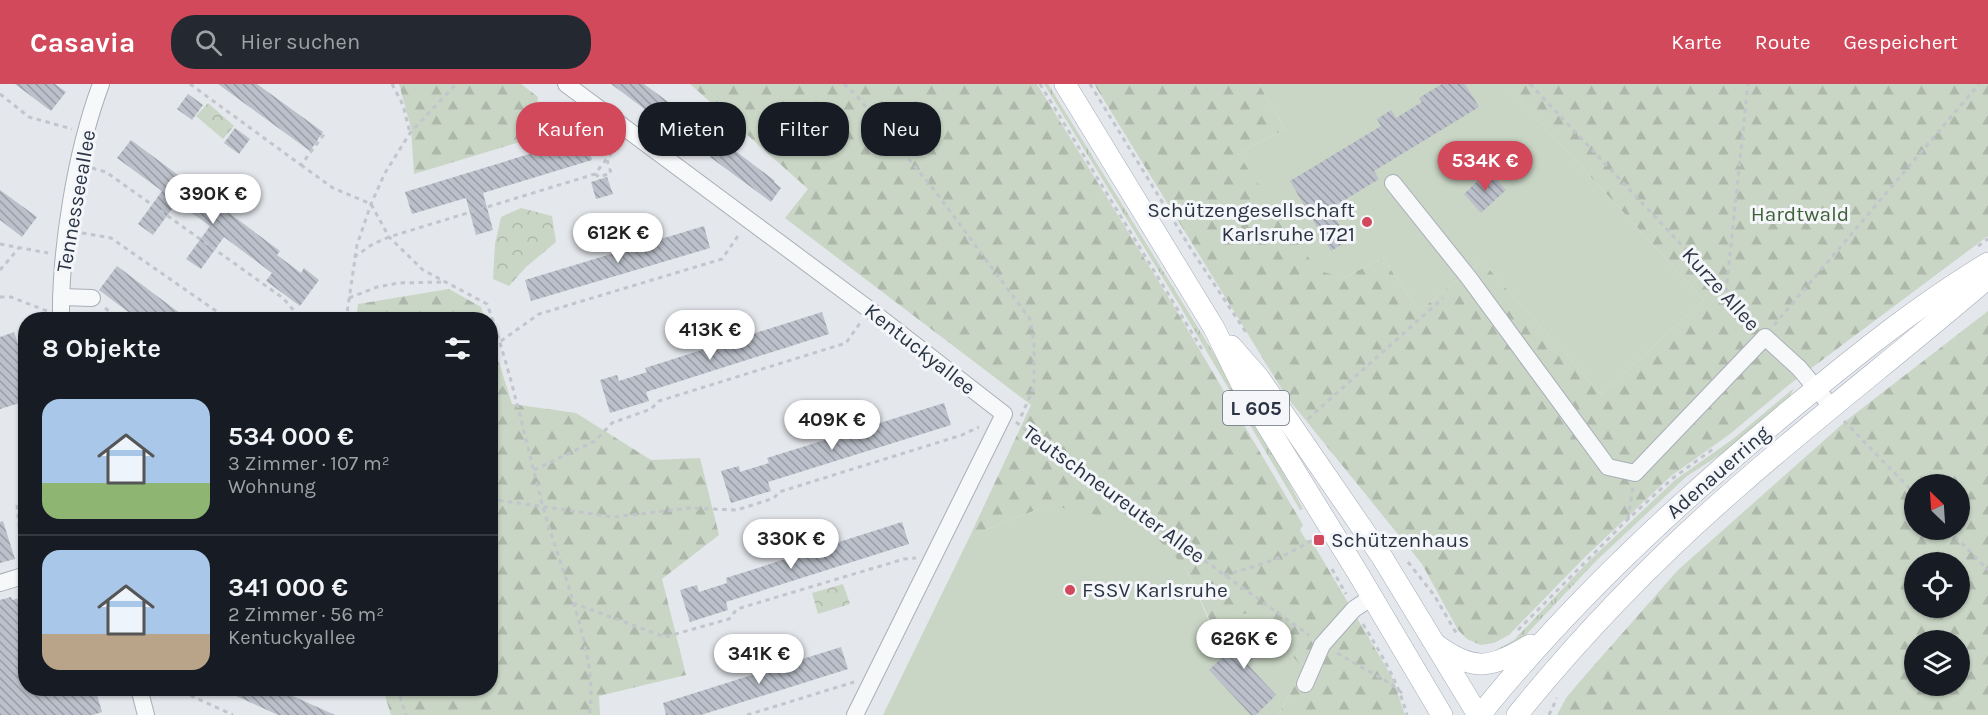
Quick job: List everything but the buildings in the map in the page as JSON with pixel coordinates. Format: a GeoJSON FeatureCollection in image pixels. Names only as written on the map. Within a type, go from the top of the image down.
{"type":"FeatureCollection","features":[{"type":"Feature","properties":{"kind":"main road","name":"L 605"},"geometry":{"type":"LineString","coordinates":[[1065,84],[1214,328],[1241,383],[1442,715]]}},
{"type":"Feature","properties":{"kind":"main road","name":"Adenauerring"},"geometry":{"type":"LineString","coordinates":[[1479,715],[1548,634],[1702,484],[1816,388],[1951,285],[1988,263]]}},
{"type":"Feature","properties":{"kind":"main road","name":"Adenauerring"},"geometry":{"type":"LineString","coordinates":[[1517,715],[1603,616],[1739,485],[1988,278]]}},
{"type":"Feature","properties":{"kind":"main road","name":"L 605"},"geometry":{"type":"LineString","coordinates":[[1214,328],[1259,378],[1295,429],[1382,557],[1479,715]]}},
{"type":"Feature","properties":{"kind":"main road"},"geometry":{"type":"LineString","coordinates":[[1437,645],[1453,657],[1467,662],[1493,663],[1515,655],[1548,634]]}},
{"type":"Feature","properties":{"kind":"main road"},"geometry":{"type":"LineString","coordinates":[[1413,667],[1424,715]]}},
{"type":"Feature","properties":{"kind":"main road"},"geometry":{"type":"LineString","coordinates":[[1530,715],[1537,690]]}},
{"type":"Feature","properties":{"kind":"street","name":"Tennesseeallee"},"geometry":{"type":"LineString","coordinates":[[61,312],[67,230],[79,164],[101,84]]}},
{"type":"Feature","properties":{"kind":"street","name":"Kentuckyallee"},"geometry":{"type":"LineString","coordinates":[[566,84],[870,310],[1011,419]]}},
{"type":"Feature","properties":{"kind":"street"},"geometry":{"type":"LineString","coordinates":[[1393,183],[1469,278],[1608,467],[1635,473],[1764,337]]}},
{"type":"Feature","properties":{"kind":"street"},"geometry":{"type":"LineString","coordinates":[[61,297],[92,298]]}},
{"type":"Feature","properties":{"kind":"street","name":"Kurze Allee"},"geometry":{"type":"LineString","coordinates":[[1764,337],[1799,368],[1832,406]]}},
{"type":"Feature","properties":{"kind":"street"},"geometry":{"type":"LineString","coordinates":[[855,715],[933,556],[1011,419]]}},
{"type":"Feature","properties":{"kind":"street"},"geometry":{"type":"LineString","coordinates":[[0,583],[18,577]]}},
{"type":"Feature","properties":{"kind":"street"},"geometry":{"type":"LineString","coordinates":[[1305,684],[1322,645],[1354,609],[1372,597]]}},
{"type":"Feature","properties":{"kind":"street"},"geometry":{"type":"LineString","coordinates":[[141,696],[146,715]]}},
{"type":"Feature","properties":{"kind":"path"},"geometry":{"type":"LineString","coordinates":[[190,84],[333,188],[371,204],[389,237],[423,270],[487,304],[490,312]]}},
{"type":"Feature","properties":{"kind":"path"},"geometry":{"type":"LineString","coordinates":[[392,84],[403,105],[410,133]]}},
{"type":"Feature","properties":{"kind":"path"},"geometry":{"type":"LineString","coordinates":[[347,312],[354,257],[371,204],[385,173],[410,133],[456,84]]}},
{"type":"Feature","properties":{"kind":"path"},"geometry":{"type":"LineString","coordinates":[[498,500],[614,517],[689,508],[737,510],[774,498],[779,492],[1011,419],[1034,387],[1034,343],[1030,319],[935,191],[857,96],[844,84]]}},
{"type":"Feature","properties":{"kind":"path"},"geometry":{"type":"LineString","coordinates":[[1040,84],[1204,354]]}},
{"type":"Feature","properties":{"kind":"path","name":"Kurze Allee"},"geometry":{"type":"LineString","coordinates":[[1530,84],[1726,292],[1764,337]]}},
{"type":"Feature","properties":{"kind":"path"},"geometry":{"type":"LineString","coordinates":[[1726,292],[1748,84]]}},
{"type":"Feature","properties":{"kind":"path"},"geometry":{"type":"LineString","coordinates":[[1764,337],[1978,84]]}},
{"type":"Feature","properties":{"kind":"path"},"geometry":{"type":"LineString","coordinates":[[0,94],[29,117],[87,133]]}},
{"type":"Feature","properties":{"kind":"path"},"geometry":{"type":"LineString","coordinates":[[354,257],[373,244],[389,237],[595,174],[628,130]]}},
{"type":"Feature","properties":{"kind":"path"},"geometry":{"type":"LineString","coordinates":[[301,165],[325,133]]}},
{"type":"Feature","properties":{"kind":"path"},"geometry":{"type":"LineString","coordinates":[[595,174],[599,177],[611,173],[607,160]]}},
{"type":"Feature","properties":{"kind":"path"},"geometry":{"type":"LineString","coordinates":[[79,164],[106,172],[283,298],[295,312]]}},
{"type":"Feature","properties":{"kind":"path"},"geometry":{"type":"LineString","coordinates":[[500,342],[539,314],[722,260],[750,220]]}},
{"type":"Feature","properties":{"kind":"path"},"geometry":{"type":"LineString","coordinates":[[67,230],[111,238],[217,312]]}},
{"type":"Feature","properties":{"kind":"path"},"geometry":{"type":"LineString","coordinates":[[0,244],[64,255]]}},
{"type":"Feature","properties":{"kind":"path"},"geometry":{"type":"LineString","coordinates":[[0,270],[19,248]]}},
{"type":"Feature","properties":{"kind":"path"},"geometry":{"type":"LineString","coordinates":[[349,298],[388,285],[445,282]]}},
{"type":"Feature","properties":{"kind":"path"},"geometry":{"type":"LineString","coordinates":[[0,297],[11,297],[47,312]]}},
{"type":"Feature","properties":{"kind":"path"},"geometry":{"type":"LineString","coordinates":[[92,298],[110,312]]}},
{"type":"Feature","properties":{"kind":"path"},"geometry":{"type":"LineString","coordinates":[[1295,429],[1443,298]]}},
{"type":"Feature","properties":{"kind":"path"},"geometry":{"type":"LineString","coordinates":[[534,470],[595,441],[612,423],[651,409],[659,401],[846,343],[870,310]]}},
{"type":"Feature","properties":{"kind":"path"},"geometry":{"type":"LineString","coordinates":[[498,336],[543,508],[587,654],[593,699],[589,715]]}},
{"type":"Feature","properties":{"kind":"path"},"geometry":{"type":"LineString","coordinates":[[1832,406],[1904,482]]}},
{"type":"Feature","properties":{"kind":"path","name":"Teutschneureuter Allee"},"geometry":{"type":"LineString","coordinates":[[1011,419],[1070,465],[1322,645],[1391,684],[1402,693]]}},
{"type":"Feature","properties":{"kind":"path"},"geometry":{"type":"LineString","coordinates":[[1627,520],[1635,473]]}},
{"type":"Feature","properties":{"kind":"path"},"geometry":{"type":"LineString","coordinates":[[17,505],[18,516]]}},
{"type":"Feature","properties":{"kind":"path"},"geometry":{"type":"LineString","coordinates":[[1224,575],[1256,567],[1296,550],[1314,539],[1319,547]]}},
{"type":"Feature","properties":{"kind":"path"},"geometry":{"type":"LineString","coordinates":[[1959,540],[1988,570]]}},
{"type":"Feature","properties":{"kind":"path"},"geometry":{"type":"LineString","coordinates":[[573,603],[665,637],[729,619],[737,609],[904,559],[933,556]]}},
{"type":"Feature","properties":{"kind":"path"},"geometry":{"type":"LineString","coordinates":[[1328,563],[1393,673],[1402,693],[1407,715]]}},
{"type":"Feature","properties":{"kind":"path"},"geometry":{"type":"LineString","coordinates":[[747,715],[873,677]]}},
{"type":"Feature","properties":{"kind":"path"},"geometry":{"type":"LineString","coordinates":[[1549,715],[1562,691]]}},
{"type":"Feature","properties":{"kind":"path"},"geometry":{"type":"LineString","coordinates":[[191,696],[233,715]]}},
{"type":"Feature","properties":{"kind":"path"},"geometry":{"type":"LineString","coordinates":[[400,696],[406,715]]}},
{"type":"Feature","properties":{"kind":"green space"},"geometry":{"type":"Polygon","coordinates":[[[399,84],[521,84],[538,97],[537,102],[516,102],[516,143],[414,174],[411,128],[399,84]]]}},
{"type":"Feature","properties":{"kind":"green space"},"geometry":{"type":"Polygon","coordinates":[[[690,84],[1037,84],[1173,305],[1303,525],[1300,530],[1306,540],[1311,540],[1393,679],[1405,715],[1278,715],[1304,669],[1210,621],[1186,568],[1049,505],[970,536],[1031,405],[785,218],[808,189],[771,156],[849,156],[849,102],[758,102],[758,145],[746,134],[746,102],[710,102],[690,84]]]}},
{"type":"Feature","properties":{"kind":"green space"},"geometry":{"type":"Polygon","coordinates":[[[1044,84],[1048,84],[1259,427],[1303,509],[1300,510],[1177,301],[1044,84]]]}},
{"type":"Feature","properties":{"kind":"green space","name":"Hardtwald"},"geometry":{"type":"Polygon","coordinates":[[[1094,84],[1259,84],[1285,129],[1238,154],[1343,278],[1383,258],[1419,311],[1482,261],[1601,394],[1704,300],[1505,84],[1988,84],[1988,236],[1790,384],[1730,434],[1671,476],[1585,557],[1509,635],[1494,643],[1481,645],[1467,639],[1458,630],[1422,564],[1286,396],[1094,84]]]}},
{"type":"Feature","properties":{"kind":"green space"},"geometry":{"type":"Polygon","coordinates":[[[1259,84],[1505,84],[1704,300],[1601,394],[1482,261],[1419,311],[1383,258],[1343,278],[1317,270],[1238,154],[1285,129],[1259,84]]]}},
{"type":"Feature","properties":{"kind":"green space"},"geometry":{"type":"Polygon","coordinates":[[[208,103],[234,126],[223,139],[196,116],[208,103]]]}},
{"type":"Feature","properties":{"kind":"green space"},"geometry":{"type":"Polygon","coordinates":[[[521,208],[552,216],[556,242],[526,267],[509,286],[493,279],[495,244],[501,217],[521,208]]]}},
{"type":"Feature","properties":{"kind":"green space"},"geometry":{"type":"Polygon","coordinates":[[[449,289],[481,307],[483,312],[357,312],[358,304],[449,289]]]}},
{"type":"Feature","properties":{"kind":"green space"},"geometry":{"type":"Polygon","coordinates":[[[1988,311],[1988,715],[1557,715],[1566,698],[1678,570],[1847,420],[1988,311]]]}},
{"type":"Feature","properties":{"kind":"green space"},"geometry":{"type":"Polygon","coordinates":[[[498,359],[512,404],[576,413],[651,460],[700,458],[719,535],[662,579],[686,675],[599,696],[600,715],[391,715],[385,696],[498,696],[498,359]]]}},
{"type":"Feature","properties":{"kind":"green space"},"geometry":{"type":"Polygon","coordinates":[[[1794,388],[1789,398],[1732,447],[1687,476],[1597,560],[1519,642],[1489,654],[1514,640],[1589,561],[1675,480],[1733,439],[1794,388]]]}},
{"type":"Feature","properties":{"kind":"green space","name":"FSSV Karlsruhe"},"geometry":{"type":"Polygon","coordinates":[[[1049,505],[1144,525],[1186,568],[1209,621],[1253,612],[1304,669],[1278,715],[883,715],[970,536],[1049,505]]]}},
{"type":"Feature","properties":{"kind":"green space"},"geometry":{"type":"Polygon","coordinates":[[[843,584],[850,604],[818,614],[812,593],[843,584]]]}},
{"type":"Feature","properties":{"kind":"place","name":"Schützengesellschaft Karlsruhe 1721"},"geometry":{"type":"Point","coordinates":[1367,222]}},
{"type":"Feature","properties":{"kind":"place","name":"Schützenhaus"},"geometry":{"type":"Point","coordinates":[1319,540]}},
{"type":"Feature","properties":{"kind":"place","name":"FSSV Karlsruhe"},"geometry":{"type":"Point","coordinates":[1070,590]}}]}
